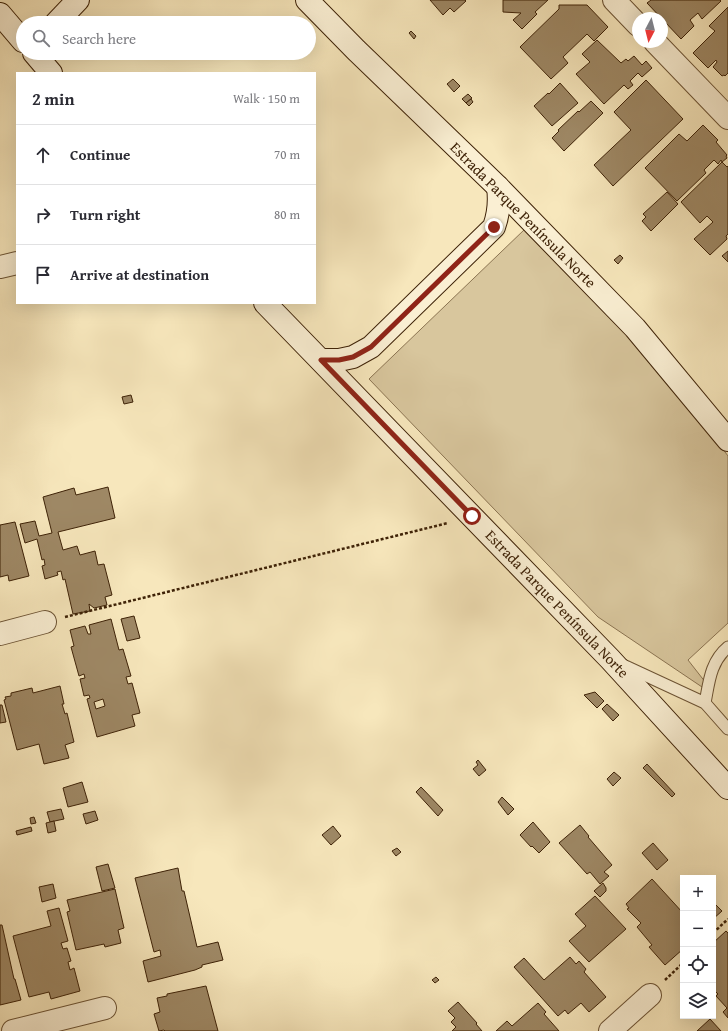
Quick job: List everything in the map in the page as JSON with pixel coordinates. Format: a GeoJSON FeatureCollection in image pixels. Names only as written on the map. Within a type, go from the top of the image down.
{"type":"FeatureCollection","features":[{"type":"Feature","properties":{"kind":"main road"},"geometry":{"type":"LineString","coordinates":[[63,16],[78,0]]}},
{"type":"Feature","properties":{"kind":"main road","name":"Estrada Parque Península Norte"},"geometry":{"type":"LineString","coordinates":[[307,0],[356,50],[498,187],[635,328],[728,440]]}},
{"type":"Feature","properties":{"kind":"main road"},"geometry":{"type":"LineString","coordinates":[[614,0],[632,19]]}},
{"type":"Feature","properties":{"kind":"main road"},"geometry":{"type":"LineString","coordinates":[[0,14],[16,33]]}},
{"type":"Feature","properties":{"kind":"main road"},"geometry":{"type":"LineString","coordinates":[[660,48],[728,118]]}},
{"type":"Feature","properties":{"kind":"main road"},"geometry":{"type":"LineString","coordinates":[[321,360],[339,360],[353,357],[371,347],[489,233],[494,227],[499,215],[500,202],[498,187]]}},
{"type":"Feature","properties":{"kind":"main road"},"geometry":{"type":"LineString","coordinates":[[0,268],[16,263]]}},
{"type":"Feature","properties":{"kind":"main road","name":"Estrada Parque Península Norte"},"geometry":{"type":"LineString","coordinates":[[266,304],[610,659],[728,788]]}},
{"type":"Feature","properties":{"kind":"main road"},"geometry":{"type":"LineString","coordinates":[[0,634],[45,622]]}},
{"type":"Feature","properties":{"kind":"main road"},"geometry":{"type":"LineString","coordinates":[[610,1031],[650,995]]}},
{"type":"Feature","properties":{"kind":"main road"},"geometry":{"type":"LineString","coordinates":[[13,1031],[105,1008]]}},
{"type":"Feature","properties":{"kind":"lane"},"geometry":{"type":"LineString","coordinates":[[705,704],[711,670],[724,650],[728,647]]}},
{"type":"Feature","properties":{"kind":"lane"},"geometry":{"type":"LineString","coordinates":[[610,659],[705,704],[728,729]]}},
{"type":"Feature","properties":{"kind":"path"},"geometry":{"type":"LineString","coordinates":[[45,622],[472,516]]}},
{"type":"Feature","properties":{"kind":"path"},"geometry":{"type":"LineString","coordinates":[[716,930],[728,919]]}},
{"type":"Feature","properties":{"kind":"path"},"geometry":{"type":"LineString","coordinates":[[650,995],[680,966]]}},
{"type":"Feature","properties":{"kind":"shaded area"},"geometry":{"type":"Polygon","coordinates":[[[525,229],[621,324],[681,393],[728,456],[728,623],[688,660],[706,683],[705,689],[598,617],[369,379],[525,229]]]}},
{"type":"Feature","properties":{"kind":"building"},"geometry":{"type":"Polygon","coordinates":[[[430,0],[466,1],[454,12],[450,8],[443,15],[430,0]]]}},
{"type":"Feature","properties":{"kind":"building"},"geometry":{"type":"Polygon","coordinates":[[[503,0],[548,0],[535,12],[537,14],[522,29],[513,20],[521,13],[503,12],[503,0]]]}},
{"type":"Feature","properties":{"kind":"building"},"geometry":{"type":"Polygon","coordinates":[[[651,0],[721,1],[702,19],[698,13],[690,20],[694,26],[681,39],[668,25],[668,12],[656,12],[647,3],[651,0]]]}},
{"type":"Feature","properties":{"kind":"building"},"geometry":{"type":"Polygon","coordinates":[[[559,5],[587,5],[608,27],[594,41],[587,34],[563,57],[568,63],[551,79],[520,47],[559,9],[559,5]]]}},
{"type":"Feature","properties":{"kind":"building"},"geometry":{"type":"Polygon","coordinates":[[[728,7],[728,73],[725,76],[722,76],[713,67],[717,62],[716,60],[708,68],[693,53],[715,31],[709,26],[728,7]]]}},
{"type":"Feature","properties":{"kind":"building"},"geometry":{"type":"Polygon","coordinates":[[[411,31],[416,36],[414,39],[409,33],[411,31]]]}},
{"type":"Feature","properties":{"kind":"building"},"geometry":{"type":"Polygon","coordinates":[[[597,40],[621,63],[626,59],[628,61],[634,56],[642,65],[646,61],[652,68],[642,77],[638,73],[630,81],[633,85],[628,89],[624,85],[604,104],[576,74],[590,62],[582,54],[597,40]]]}},
{"type":"Feature","properties":{"kind":"building"},"geometry":{"type":"Polygon","coordinates":[[[453,79],[460,86],[454,92],[447,84],[453,79]]]}},
{"type":"Feature","properties":{"kind":"building"},"geometry":{"type":"Polygon","coordinates":[[[646,80],[683,119],[613,186],[594,165],[631,130],[614,112],[646,80]]]}},
{"type":"Feature","properties":{"kind":"building"},"geometry":{"type":"Polygon","coordinates":[[[560,83],[578,103],[552,126],[534,106],[560,83]]]}},
{"type":"Feature","properties":{"kind":"building"},"geometry":{"type":"Polygon","coordinates":[[[468,94],[472,98],[466,103],[462,99],[468,94]]]}},
{"type":"Feature","properties":{"kind":"building"},"geometry":{"type":"Polygon","coordinates":[[[471,99],[473,102],[469,106],[466,103],[471,99]]]}},
{"type":"Feature","properties":{"kind":"building"},"geometry":{"type":"Polygon","coordinates":[[[591,101],[603,113],[564,151],[552,138],[559,131],[558,130],[578,111],[579,112],[591,101]]]}},
{"type":"Feature","properties":{"kind":"building"},"geometry":{"type":"Polygon","coordinates":[[[703,125],[718,140],[716,142],[727,155],[727,158],[722,162],[721,160],[718,164],[714,160],[704,170],[706,173],[677,201],[645,168],[679,134],[687,141],[703,125]]]}},
{"type":"Feature","properties":{"kind":"building"},"geometry":{"type":"Polygon","coordinates":[[[722,162],[727,167],[728,166],[728,234],[726,236],[727,239],[710,255],[694,239],[713,222],[707,216],[700,223],[681,202],[722,162]]]}},
{"type":"Feature","properties":{"kind":"building"},"geometry":{"type":"Polygon","coordinates":[[[667,192],[678,204],[651,231],[642,221],[646,217],[643,214],[667,192]]]}},
{"type":"Feature","properties":{"kind":"building"},"geometry":{"type":"Polygon","coordinates":[[[728,251],[728,262],[722,256],[728,251]]]}},
{"type":"Feature","properties":{"kind":"building"},"geometry":{"type":"Polygon","coordinates":[[[620,255],[623,258],[618,264],[614,260],[620,255]]]}},
{"type":"Feature","properties":{"kind":"building"},"geometry":{"type":"Polygon","coordinates":[[[131,395],[133,402],[124,404],[122,397],[131,395]]]}},
{"type":"Feature","properties":{"kind":"building"},"geometry":{"type":"Polygon","coordinates":[[[108,487],[115,518],[58,532],[63,550],[77,546],[80,555],[95,551],[98,565],[104,564],[112,595],[105,597],[107,605],[94,608],[89,604],[90,611],[73,614],[65,579],[63,580],[61,571],[57,572],[58,575],[45,579],[42,566],[45,565],[44,559],[42,560],[37,539],[25,543],[20,524],[35,521],[39,536],[52,533],[43,497],[74,488],[76,495],[108,487]]]}},
{"type":"Feature","properties":{"kind":"building"},"geometry":{"type":"Polygon","coordinates":[[[15,522],[29,576],[9,581],[8,575],[0,577],[0,525],[15,522]]]}},
{"type":"Feature","properties":{"kind":"building"},"geometry":{"type":"Polygon","coordinates":[[[134,616],[140,638],[127,641],[121,619],[134,616]]]}},
{"type":"Feature","properties":{"kind":"building"},"geometry":{"type":"Polygon","coordinates":[[[111,619],[119,650],[123,649],[131,676],[126,677],[128,684],[132,683],[140,713],[132,715],[135,726],[97,737],[87,699],[90,698],[89,695],[84,696],[80,679],[85,678],[84,674],[79,676],[71,647],[74,646],[70,630],[85,626],[88,634],[91,634],[89,625],[111,619]],[[103,699],[94,702],[96,709],[105,706],[103,699]]]}},
{"type":"Feature","properties":{"kind":"building"},"geometry":{"type":"Polygon","coordinates":[[[60,686],[64,704],[62,704],[65,714],[67,713],[74,742],[65,745],[69,758],[44,764],[39,744],[17,750],[4,700],[6,699],[5,697],[11,696],[11,693],[32,688],[33,693],[60,686]]]}},
{"type":"Feature","properties":{"kind":"building"},"geometry":{"type":"Polygon","coordinates":[[[595,692],[604,701],[597,708],[584,695],[595,692]]]}},
{"type":"Feature","properties":{"kind":"building"},"geometry":{"type":"Polygon","coordinates":[[[607,704],[619,715],[613,721],[602,709],[607,704]]]}},
{"type":"Feature","properties":{"kind":"building"},"geometry":{"type":"Polygon","coordinates":[[[0,705],[2,705],[6,722],[0,723],[0,705]]]}},
{"type":"Feature","properties":{"kind":"building"},"geometry":{"type":"Polygon","coordinates":[[[478,760],[486,770],[479,776],[473,769],[478,765],[476,762],[478,760]]]}},
{"type":"Feature","properties":{"kind":"building"},"geometry":{"type":"Polygon","coordinates":[[[647,764],[675,794],[672,797],[643,768],[647,764]]]}},
{"type":"Feature","properties":{"kind":"building"},"geometry":{"type":"Polygon","coordinates":[[[614,772],[621,778],[613,786],[607,779],[614,772]]]}},
{"type":"Feature","properties":{"kind":"building"},"geometry":{"type":"Polygon","coordinates":[[[82,782],[88,802],[68,807],[63,788],[82,782]]]}},
{"type":"Feature","properties":{"kind":"building"},"geometry":{"type":"Polygon","coordinates":[[[421,787],[443,810],[438,816],[416,792],[421,787]]]}},
{"type":"Feature","properties":{"kind":"building"},"geometry":{"type":"Polygon","coordinates":[[[502,797],[514,809],[508,815],[498,802],[502,797]]]}},
{"type":"Feature","properties":{"kind":"building"},"geometry":{"type":"Polygon","coordinates":[[[61,809],[64,819],[50,822],[47,812],[61,809]]]}},
{"type":"Feature","properties":{"kind":"building"},"geometry":{"type":"Polygon","coordinates":[[[95,811],[98,820],[86,824],[83,814],[95,811]]]}},
{"type":"Feature","properties":{"kind":"building"},"geometry":{"type":"Polygon","coordinates":[[[34,817],[36,823],[31,824],[30,818],[34,817]]]}},
{"type":"Feature","properties":{"kind":"building"},"geometry":{"type":"Polygon","coordinates":[[[54,821],[56,831],[48,833],[46,823],[54,821]]]}},
{"type":"Feature","properties":{"kind":"building"},"geometry":{"type":"Polygon","coordinates":[[[533,822],[550,842],[539,853],[520,835],[533,822]]]}},
{"type":"Feature","properties":{"kind":"building"},"geometry":{"type":"Polygon","coordinates":[[[580,825],[589,836],[588,837],[612,865],[604,872],[609,876],[600,884],[590,872],[587,874],[559,843],[580,825]]]}},
{"type":"Feature","properties":{"kind":"building"},"geometry":{"type":"Polygon","coordinates":[[[333,826],[341,836],[331,845],[322,835],[333,826]]]}},
{"type":"Feature","properties":{"kind":"building"},"geometry":{"type":"Polygon","coordinates":[[[31,827],[32,831],[17,835],[16,831],[31,827]]]}},
{"type":"Feature","properties":{"kind":"building"},"geometry":{"type":"Polygon","coordinates":[[[653,843],[668,860],[657,870],[642,853],[653,843]]]}},
{"type":"Feature","properties":{"kind":"building"},"geometry":{"type":"Polygon","coordinates":[[[397,848],[401,852],[396,856],[392,851],[397,848]]]}},
{"type":"Feature","properties":{"kind":"building"},"geometry":{"type":"Polygon","coordinates":[[[108,864],[115,888],[102,891],[96,867],[108,864]]]}},
{"type":"Feature","properties":{"kind":"building"},"geometry":{"type":"Polygon","coordinates":[[[178,868],[182,891],[184,891],[197,947],[218,942],[223,960],[202,965],[202,967],[195,970],[148,982],[143,961],[161,956],[160,950],[154,952],[135,878],[178,868]]]}},
{"type":"Feature","properties":{"kind":"building"},"geometry":{"type":"Polygon","coordinates":[[[652,879],[680,910],[680,952],[665,965],[649,947],[652,945],[637,927],[641,923],[627,909],[629,908],[626,904],[652,879]]]}},
{"type":"Feature","properties":{"kind":"building"},"geometry":{"type":"Polygon","coordinates":[[[603,883],[606,891],[600,897],[594,891],[603,883]]]}},
{"type":"Feature","properties":{"kind":"building"},"geometry":{"type":"Polygon","coordinates":[[[53,884],[56,898],[42,902],[39,887],[53,884]]]}},
{"type":"Feature","properties":{"kind":"building"},"geometry":{"type":"Polygon","coordinates":[[[115,889],[124,928],[118,930],[121,943],[105,947],[104,944],[76,950],[67,912],[70,911],[67,900],[115,889]]]}},
{"type":"Feature","properties":{"kind":"building"},"geometry":{"type":"Polygon","coordinates":[[[595,896],[626,929],[589,962],[569,941],[586,926],[575,914],[595,896]]]}},
{"type":"Feature","properties":{"kind":"building"},"geometry":{"type":"Polygon","coordinates":[[[716,905],[722,911],[716,916],[716,905]]]}},
{"type":"Feature","properties":{"kind":"building"},"geometry":{"type":"Polygon","coordinates":[[[59,908],[68,941],[61,943],[63,949],[67,948],[71,961],[68,962],[70,970],[74,968],[80,991],[51,999],[49,992],[29,997],[13,936],[51,926],[47,911],[59,908]]]}},
{"type":"Feature","properties":{"kind":"building"},"geometry":{"type":"Polygon","coordinates":[[[0,925],[2,925],[14,979],[21,1000],[0,1005],[0,925]]]}},
{"type":"Feature","properties":{"kind":"building"},"geometry":{"type":"Polygon","coordinates":[[[726,931],[728,933],[728,1018],[723,1012],[727,1008],[716,996],[718,994],[716,992],[716,940],[726,931]]]}},
{"type":"Feature","properties":{"kind":"building"},"geometry":{"type":"Polygon","coordinates":[[[570,957],[576,964],[579,961],[586,969],[584,972],[606,997],[589,1012],[581,1003],[568,1014],[565,1010],[558,1016],[514,967],[524,958],[544,980],[570,957]]]}},
{"type":"Feature","properties":{"kind":"building"},"geometry":{"type":"Polygon","coordinates":[[[436,977],[439,980],[435,983],[432,980],[436,977]]]}},
{"type":"Feature","properties":{"kind":"building"},"geometry":{"type":"Polygon","coordinates":[[[206,986],[218,1031],[159,1031],[154,1014],[160,1012],[157,998],[167,996],[167,994],[206,986]]]}},
{"type":"Feature","properties":{"kind":"building"},"geometry":{"type":"Polygon","coordinates":[[[458,1002],[477,1023],[476,1024],[482,1031],[452,1031],[456,1027],[451,1022],[455,1018],[448,1011],[458,1002]]]}},
{"type":"Feature","properties":{"kind":"building"},"geometry":{"type":"Polygon","coordinates":[[[538,1003],[546,1012],[544,1014],[559,1031],[496,1031],[507,1021],[512,1026],[538,1003]]]}},
{"type":"Feature","properties":{"kind":"building"},"geometry":{"type":"Polygon","coordinates":[[[710,1019],[721,1031],[697,1031],[710,1019]]]}},
{"type":"Feature","properties":{"kind":"route"},"geometry":{"type":"LineString","coordinates":[[472,516],[321,360],[339,360],[353,357],[371,347],[494,227]]}}]}
